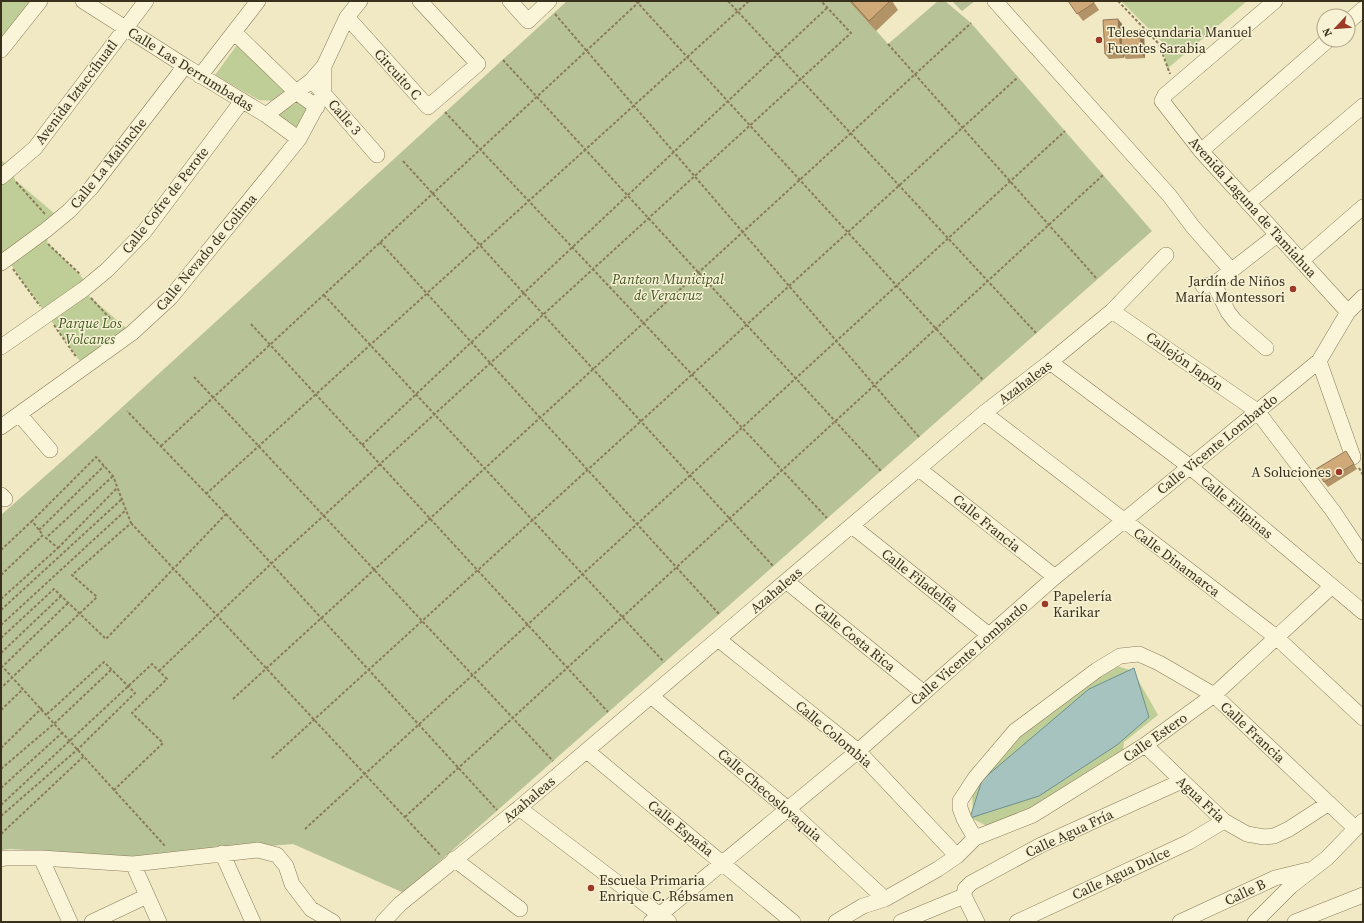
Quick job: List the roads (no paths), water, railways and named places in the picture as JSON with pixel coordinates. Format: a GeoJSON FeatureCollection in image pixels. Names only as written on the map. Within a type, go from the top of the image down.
{"type":"FeatureCollection","features":[{"type":"Feature","properties":{"kind":"street"},"geometry":{"type":"LineString","coordinates":[[1,50],[40,1]]}},
{"type":"Feature","properties":{"kind":"street","name":"Calle Las Derrumbadas"},"geometry":{"type":"LineString","coordinates":[[83,1],[200,76],[266,115],[299,139]]}},
{"type":"Feature","properties":{"kind":"street","name":"Avenida Iztaccíhuatl"},"geometry":{"type":"LineString","coordinates":[[3,176],[35,148],[146,1]]}},
{"type":"Feature","properties":{"kind":"street"},"geometry":{"type":"LineString","coordinates":[[200,76],[258,1]]}},
{"type":"Feature","properties":{"kind":"street"},"geometry":{"type":"LineString","coordinates":[[266,115],[311,81],[324,66],[347,17],[360,1]]}},
{"type":"Feature","properties":{"kind":"street","name":"Circuito C"},"geometry":{"type":"LineString","coordinates":[[347,17],[428,107],[478,64],[420,1]]}},
{"type":"Feature","properties":{"kind":"street"},"geometry":{"type":"LineString","coordinates":[[510,1],[528,21],[551,7]]}},
{"type":"Feature","properties":{"kind":"street"},"geometry":{"type":"LineString","coordinates":[[995,1],[1169,195],[1193,227],[1232,270]]}},
{"type":"Feature","properties":{"kind":"street","name":"Avenida Laguna de Tamiahua"},"geometry":{"type":"LineString","coordinates":[[1276,1],[1175,86],[1162,100],[1201,151],[1348,312]]}},
{"type":"Feature","properties":{"kind":"street"},"geometry":{"type":"LineString","coordinates":[[234,32],[296,92],[317,107]]}},
{"type":"Feature","properties":{"kind":"street"},"geometry":{"type":"LineString","coordinates":[[1201,151],[1319,48]]}},
{"type":"Feature","properties":{"kind":"street","name":"Calle La Malinche"},"geometry":{"type":"LineString","coordinates":[[1,263],[69,211],[91,188],[185,66]]}},
{"type":"Feature","properties":{"kind":"street"},"geometry":{"type":"LineString","coordinates":[[324,66],[324,92]]}},
{"type":"Feature","properties":{"kind":"street","name":"Calle 3"},"geometry":{"type":"LineString","coordinates":[[311,81],[324,92],[377,155]]}},
{"type":"Feature","properties":{"kind":"street","name":"Calle Nevado de Colima"},"geometry":{"type":"LineString","coordinates":[[1,427],[127,337],[156,313],[171,297],[299,139],[324,92]]}},
{"type":"Feature","properties":{"kind":"street","name":"Calle Cofre de Perote"},"geometry":{"type":"LineString","coordinates":[[1,347],[107,270],[144,232],[242,101]]}},
{"type":"Feature","properties":{"kind":"street"},"geometry":{"type":"LineString","coordinates":[[1248,203],[1363,106]]}},
{"type":"Feature","properties":{"kind":"street"},"geometry":{"type":"LineString","coordinates":[[1300,260],[1363,207]]}},
{"type":"Feature","properties":{"kind":"street"},"geometry":{"type":"LineString","coordinates":[[1266,348],[1235,321],[1209,285],[1232,270],[1277,235]]}},
{"type":"Feature","properties":{"kind":"street","name":"Azahaleas"},"geometry":{"type":"LineString","coordinates":[[383,922],[448,859],[519,808],[984,413],[1050,362],[1112,311],[1166,254]]}},
{"type":"Feature","properties":{"kind":"street","name":"Calle Vicente Lombardo"},"geometry":{"type":"LineString","coordinates":[[660,919],[723,863],[858,751],[1055,577],[1319,361],[1348,312],[1362,302]]}},
{"type":"Feature","properties":{"kind":"street","name":"Callejón Japón"},"geometry":{"type":"LineString","coordinates":[[1112,311],[1257,411],[1333,511],[1363,556]]}},
{"type":"Feature","properties":{"kind":"street"},"geometry":{"type":"LineString","coordinates":[[1319,361],[1353,457]]}},
{"type":"Feature","properties":{"kind":"street","name":"Calle Filipinas"},"geometry":{"type":"LineString","coordinates":[[1050,362],[1189,466],[1363,612]]}},
{"type":"Feature","properties":{"kind":"street","name":"Calle Dinamarca"},"geometry":{"type":"LineString","coordinates":[[984,413],[1276,637],[1363,718]]}},
{"type":"Feature","properties":{"kind":"street"},"geometry":{"type":"LineString","coordinates":[[20,414],[50,450]]}},
{"type":"Feature","properties":{"kind":"street","name":"Calle Francia"},"geometry":{"type":"LineString","coordinates":[[919,469],[1055,577]]}},
{"type":"Feature","properties":{"kind":"street","name":"Calle Filadelfia"},"geometry":{"type":"LineString","coordinates":[[852,526],[989,635]]}},
{"type":"Feature","properties":{"kind":"street","name":"Calle Costa Rica"},"geometry":{"type":"LineString","coordinates":[[786,581],[924,693]]}},
{"type":"Feature","properties":{"kind":"street","name":"Calle Estero"},"geometry":{"type":"LineString","coordinates":[[836,922],[863,906],[885,899],[957,856],[975,838],[1033,815],[1146,745],[1214,695],[1332,586]]}},
{"type":"Feature","properties":{"kind":"street","name":"Calle Colombia"},"geometry":{"type":"LineString","coordinates":[[718,639],[858,751],[957,856]]}},
{"type":"Feature","properties":{"kind":"street","name":"Calle Francia"},"geometry":{"type":"LineString","coordinates":[[975,838],[964,819],[960,808],[960,801],[975,778],[1015,731],[1097,670],[1120,656],[1139,654],[1159,663],[1214,695],[1329,803],[1359,825]]}},
{"type":"Feature","properties":{"kind":"street","name":"Calle Checoslovaquia"},"geometry":{"type":"LineString","coordinates":[[651,696],[788,809],[885,899]]}},
{"type":"Feature","properties":{"kind":"street","name":"Agua Fria"},"geometry":{"type":"LineString","coordinates":[[1146,745],[1224,821],[1247,834],[1264,837],[1274,836],[1289,829],[1329,803]]}},
{"type":"Feature","properties":{"kind":"street","name":"Calle España"},"geometry":{"type":"LineString","coordinates":[[587,750],[793,922]]}},
{"type":"Feature","properties":{"kind":"street","name":"Calle Agua Fría"},"geometry":{"type":"LineString","coordinates":[[964,896],[966,889],[971,883],[1041,845],[1182,781]]}},
{"type":"Feature","properties":{"kind":"street"},"geometry":{"type":"LineString","coordinates":[[519,808],[660,919]]}},
{"type":"Feature","properties":{"kind":"street","name":"Calle Agua Dulce"},"geometry":{"type":"LineString","coordinates":[[1017,922],[1189,842],[1224,821]]}},
{"type":"Feature","properties":{"kind":"street"},"geometry":{"type":"LineString","coordinates":[[1255,922],[1291,886],[1327,858],[1359,825]]}},
{"type":"Feature","properties":{"kind":"street"},"geometry":{"type":"LineString","coordinates":[[1,860],[6,858],[41,858],[133,864],[258,850],[277,855],[286,866],[292,884],[311,909],[334,922]]}},
{"type":"Feature","properties":{"kind":"street"},"geometry":{"type":"LineString","coordinates":[[222,853],[254,922]]}},
{"type":"Feature","properties":{"kind":"street"},"geometry":{"type":"LineString","coordinates":[[41,858],[70,922]]}},
{"type":"Feature","properties":{"kind":"street"},"geometry":{"type":"LineString","coordinates":[[448,859],[520,909]]}},
{"type":"Feature","properties":{"kind":"street"},"geometry":{"type":"LineString","coordinates":[[133,864],[159,922]]}},
{"type":"Feature","properties":{"kind":"street","name":"Calle B"},"geometry":{"type":"LineString","coordinates":[[1180,922],[1275,878],[1313,869]]}},
{"type":"Feature","properties":{"kind":"street"},"geometry":{"type":"LineString","coordinates":[[1295,922],[1363,895]]}},
{"type":"Feature","properties":{"kind":"street"},"geometry":{"type":"LineString","coordinates":[[92,922],[147,896]]}},
{"type":"Feature","properties":{"kind":"street"},"geometry":{"type":"LineString","coordinates":[[901,922],[964,896],[977,922]]}},
{"type":"Feature","properties":{"kind":"water"},"geometry":{"type":"Polygon","coordinates":[[[1134,668],[1149,717],[1117,745],[1039,796],[970,818],[982,780],[1089,689],[1134,668]]]}},
{"type":"Feature","properties":{"kind":"place","name":"Telesecundaria Manuel Fuentes Sarabia"},"geometry":{"type":"Point","coordinates":[1099,40]}},
{"type":"Feature","properties":{"kind":"place","name":"Jardín de Niños María Montessori"},"geometry":{"type":"Point","coordinates":[1293,289]}},
{"type":"Feature","properties":{"kind":"place","name":"A Soluciones"},"geometry":{"type":"Point","coordinates":[1339,472]}},
{"type":"Feature","properties":{"kind":"place","name":"Papelería Karikar"},"geometry":{"type":"Point","coordinates":[1045,604]}},
{"type":"Feature","properties":{"kind":"place","name":"Escuela Primaria Enrique C. Rébsamen"},"geometry":{"type":"Point","coordinates":[591,888]}},
{"type":"Feature","properties":{"kind":"park label","name":"Panteon Municipal de Veracruz"},"geometry":{"type":"Point","coordinates":[668,288]}},
{"type":"Feature","properties":{"kind":"park label","name":"Parque Los Volcanes"},"geometry":{"type":"Point","coordinates":[90,332]}}]}
